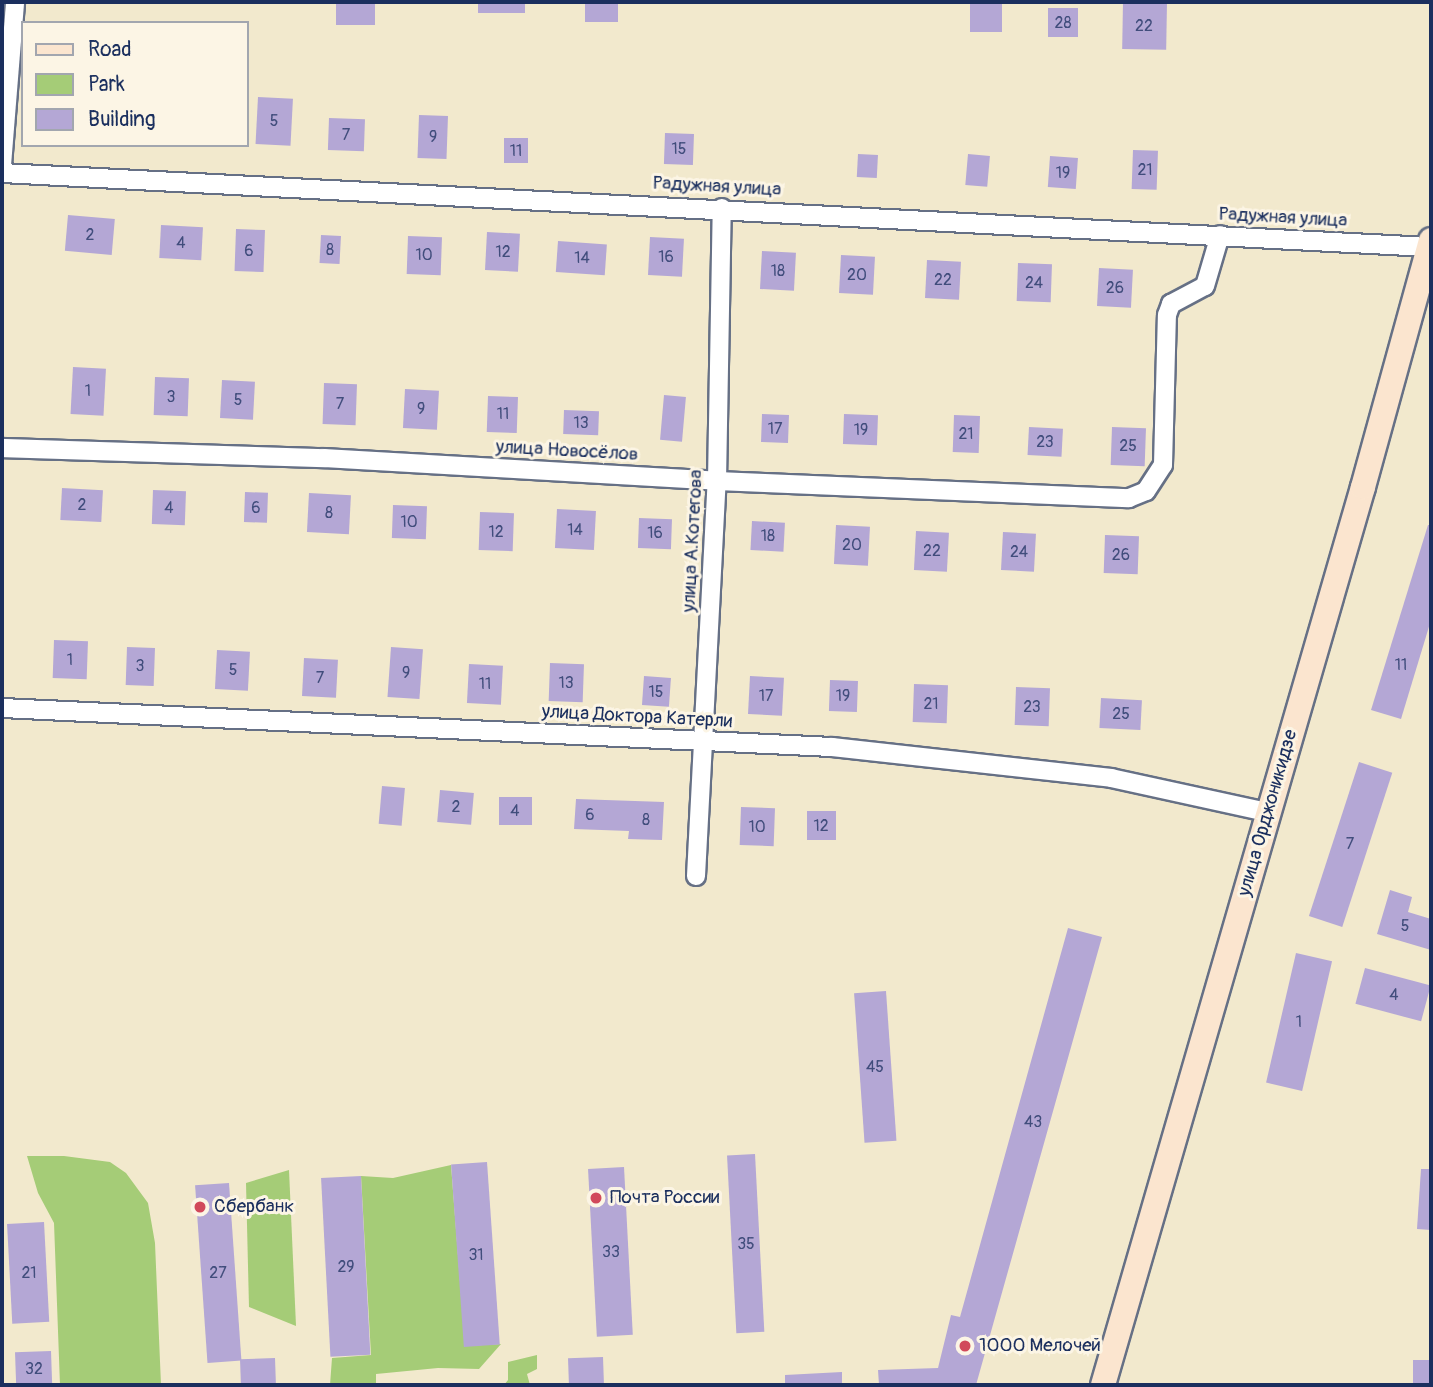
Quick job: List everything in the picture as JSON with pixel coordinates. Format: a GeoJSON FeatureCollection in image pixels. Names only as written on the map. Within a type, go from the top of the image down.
{"type":"FeatureCollection","features":[{"type":"Feature","properties":{"kind":"main road","name":"улица Орджоникидзе"},"geometry":{"type":"LineString","coordinates":[[1102,1385],[1267,812],[1427,275],[1430,243]]}},
{"type":"Feature","properties":{"kind":"street"},"geometry":{"type":"LineString","coordinates":[[2,165],[15,2]]}},
{"type":"Feature","properties":{"kind":"street","name":"Радужная улица"},"geometry":{"type":"LineString","coordinates":[[2,173],[1220,235],[1430,243]]}},
{"type":"Feature","properties":{"kind":"street","name":"улица А.Котегова"},"geometry":{"type":"LineString","coordinates":[[696,876],[717,481],[722,208]]}},
{"type":"Feature","properties":{"kind":"street","name":"улица Новосёлов"},"geometry":{"type":"LineString","coordinates":[[2,448],[324,458],[717,481],[1129,498],[1146,491],[1163,465],[1167,315],[1171,304],[1205,286],[1220,235]]}},
{"type":"Feature","properties":{"kind":"street","name":"улица Доктора Катерли"},"geometry":{"type":"LineString","coordinates":[[2,708],[832,747],[1098,777],[1267,812]]}},
{"type":"Feature","properties":{"kind":"green space"},"geometry":{"type":"Polygon","coordinates":[[[27,1156],[64,1156],[110,1162],[126,1173],[148,1203],[155,1243],[161,1385],[60,1385],[54,1223],[38,1193],[27,1156]]]}},
{"type":"Feature","properties":{"kind":"green space"},"geometry":{"type":"Polygon","coordinates":[[[451,1165],[465,1346],[501,1344],[479,1369],[438,1368],[376,1374],[376,1385],[330,1385],[332,1358],[371,1355],[361,1176],[393,1178],[451,1165]]]}},
{"type":"Feature","properties":{"kind":"green space"},"geometry":{"type":"Polygon","coordinates":[[[289,1170],[296,1326],[249,1307],[246,1183],[289,1170]]]}},
{"type":"Feature","properties":{"kind":"green space"},"geometry":{"type":"Polygon","coordinates":[[[537,1355],[537,1369],[527,1374],[530,1385],[504,1385],[508,1380],[508,1362],[537,1355]]]}},
{"type":"Feature","properties":{"kind":"building"},"geometry":{"type":"Polygon","coordinates":[[[336,2],[375,2],[375,25],[336,25],[336,2]]]}},
{"type":"Feature","properties":{"kind":"building"},"geometry":{"type":"Polygon","coordinates":[[[478,2],[525,2],[525,13],[478,13],[478,2]]]}},
{"type":"Feature","properties":{"kind":"building"},"geometry":{"type":"Polygon","coordinates":[[[585,2],[618,2],[618,22],[585,22],[585,2]]]}},
{"type":"Feature","properties":{"kind":"building"},"geometry":{"type":"Polygon","coordinates":[[[970,2],[1002,2],[1002,32],[970,32],[970,2]]]}},
{"type":"Feature","properties":{"kind":"building"},"geometry":{"type":"Polygon","coordinates":[[[1123,2],[1167,3],[1166,50],[1122,49],[1123,2]]]}},
{"type":"Feature","properties":{"kind":"building"},"geometry":{"type":"Polygon","coordinates":[[[1048,8],[1078,8],[1078,37],[1048,37],[1048,8]]]}},
{"type":"Feature","properties":{"kind":"building"},"geometry":{"type":"Polygon","coordinates":[[[258,97],[293,99],[290,146],[256,144],[258,97]]]}},
{"type":"Feature","properties":{"kind":"building"},"geometry":{"type":"Polygon","coordinates":[[[419,115],[448,116],[446,159],[417,158],[419,115]]]}},
{"type":"Feature","properties":{"kind":"building"},"geometry":{"type":"Polygon","coordinates":[[[329,118],[365,119],[364,151],[328,150],[329,118]]]}},
{"type":"Feature","properties":{"kind":"building"},"geometry":{"type":"Polygon","coordinates":[[[665,133],[694,134],[693,165],[664,164],[665,133]]]}},
{"type":"Feature","properties":{"kind":"building"},"geometry":{"type":"Polygon","coordinates":[[[504,138],[528,138],[528,163],[504,163],[504,138]]]}},
{"type":"Feature","properties":{"kind":"building"},"geometry":{"type":"Polygon","coordinates":[[[1133,150],[1158,151],[1157,190],[1132,189],[1133,150]]]}},
{"type":"Feature","properties":{"kind":"building"},"geometry":{"type":"Polygon","coordinates":[[[858,154],[878,155],[877,178],[857,177],[858,154]]]}},
{"type":"Feature","properties":{"kind":"building"},"geometry":{"type":"Polygon","coordinates":[[[968,154],[990,156],[987,187],[965,185],[968,154]]]}},
{"type":"Feature","properties":{"kind":"building"},"geometry":{"type":"Polygon","coordinates":[[[1050,156],[1078,158],[1076,189],[1048,187],[1050,156]]]}},
{"type":"Feature","properties":{"kind":"building"},"geometry":{"type":"Polygon","coordinates":[[[68,215],[115,219],[112,255],[65,251],[68,215]]]}},
{"type":"Feature","properties":{"kind":"building"},"geometry":{"type":"Polygon","coordinates":[[[161,225],[203,227],[201,260],[159,258],[161,225]]]}},
{"type":"Feature","properties":{"kind":"building"},"geometry":{"type":"Polygon","coordinates":[[[236,229],[265,230],[264,272],[235,271],[236,229]]]}},
{"type":"Feature","properties":{"kind":"building"},"geometry":{"type":"Polygon","coordinates":[[[487,232],[520,234],[518,272],[485,270],[487,232]]]}},
{"type":"Feature","properties":{"kind":"building"},"geometry":{"type":"Polygon","coordinates":[[[321,235],[341,236],[340,264],[320,263],[321,235]]]}},
{"type":"Feature","properties":{"kind":"building"},"geometry":{"type":"Polygon","coordinates":[[[408,236],[442,237],[441,275],[407,274],[408,236]]]}},
{"type":"Feature","properties":{"kind":"building"},"geometry":{"type":"Polygon","coordinates":[[[650,237],[684,239],[682,277],[648,275],[650,237]]]}},
{"type":"Feature","properties":{"kind":"building"},"geometry":{"type":"Polygon","coordinates":[[[558,241],[607,244],[605,275],[556,272],[558,241]]]}},
{"type":"Feature","properties":{"kind":"building"},"geometry":{"type":"Polygon","coordinates":[[[762,251],[796,253],[794,291],[760,289],[762,251]]]}},
{"type":"Feature","properties":{"kind":"building"},"geometry":{"type":"Polygon","coordinates":[[[841,255],[875,257],[873,295],[839,293],[841,255]]]}},
{"type":"Feature","properties":{"kind":"building"},"geometry":{"type":"Polygon","coordinates":[[[927,260],[961,262],[959,300],[925,298],[927,260]]]}},
{"type":"Feature","properties":{"kind":"building"},"geometry":{"type":"Polygon","coordinates":[[[1018,263],[1052,264],[1051,302],[1017,301],[1018,263]]]}},
{"type":"Feature","properties":{"kind":"building"},"geometry":{"type":"Polygon","coordinates":[[[1099,268],[1133,270],[1131,308],[1097,306],[1099,268]]]}},
{"type":"Feature","properties":{"kind":"building"},"geometry":{"type":"Polygon","coordinates":[[[73,367],[106,369],[103,416],[71,414],[73,367]]]}},
{"type":"Feature","properties":{"kind":"building"},"geometry":{"type":"Polygon","coordinates":[[[155,377],[189,378],[188,416],[154,415],[155,377]]]}},
{"type":"Feature","properties":{"kind":"building"},"geometry":{"type":"Polygon","coordinates":[[[222,380],[255,382],[253,420],[220,418],[222,380]]]}},
{"type":"Feature","properties":{"kind":"building"},"geometry":{"type":"Polygon","coordinates":[[[324,383],[357,384],[356,425],[323,424],[324,383]]]}},
{"type":"Feature","properties":{"kind":"building"},"geometry":{"type":"Polygon","coordinates":[[[405,389],[439,391],[437,430],[403,428],[405,389]]]}},
{"type":"Feature","properties":{"kind":"building"},"geometry":{"type":"Polygon","coordinates":[[[664,395],[686,397],[682,442],[660,440],[664,395]]]}},
{"type":"Feature","properties":{"kind":"building"},"geometry":{"type":"Polygon","coordinates":[[[488,396],[518,397],[517,433],[487,432],[488,396]]]}},
{"type":"Feature","properties":{"kind":"building"},"geometry":{"type":"Polygon","coordinates":[[[564,410],[599,411],[598,435],[563,434],[564,410]]]}},
{"type":"Feature","properties":{"kind":"building"},"geometry":{"type":"Polygon","coordinates":[[[762,414],[789,415],[788,443],[761,442],[762,414]]]}},
{"type":"Feature","properties":{"kind":"building"},"geometry":{"type":"Polygon","coordinates":[[[844,414],[878,415],[877,445],[843,444],[844,414]]]}},
{"type":"Feature","properties":{"kind":"building"},"geometry":{"type":"Polygon","coordinates":[[[954,415],[980,416],[979,453],[953,452],[954,415]]]}},
{"type":"Feature","properties":{"kind":"building"},"geometry":{"type":"Polygon","coordinates":[[[1029,427],[1063,429],[1061,457],[1028,455],[1029,427]]]}},
{"type":"Feature","properties":{"kind":"building"},"geometry":{"type":"Polygon","coordinates":[[[1112,427],[1146,428],[1145,466],[1111,465],[1112,427]]]}},
{"type":"Feature","properties":{"kind":"building"},"geometry":{"type":"Polygon","coordinates":[[[62,488],[103,490],[101,522],[60,520],[62,488]]]}},
{"type":"Feature","properties":{"kind":"building"},"geometry":{"type":"Polygon","coordinates":[[[153,490],[186,491],[185,525],[152,524],[153,490]]]}},
{"type":"Feature","properties":{"kind":"building"},"geometry":{"type":"Polygon","coordinates":[[[245,492],[268,493],[267,523],[244,522],[245,492]]]}},
{"type":"Feature","properties":{"kind":"building"},"geometry":{"type":"Polygon","coordinates":[[[309,493],[351,495],[349,534],[307,532],[309,493]]]}},
{"type":"Feature","properties":{"kind":"building"},"geometry":{"type":"Polygon","coordinates":[[[393,505],[427,506],[426,539],[392,538],[393,505]]]}},
{"type":"Feature","properties":{"kind":"building"},"geometry":{"type":"Polygon","coordinates":[[[557,509],[596,511],[594,550],[555,548],[557,509]]]}},
{"type":"Feature","properties":{"kind":"building"},"geometry":{"type":"Polygon","coordinates":[[[480,512],[514,513],[513,551],[479,550],[480,512]]]}},
{"type":"Feature","properties":{"kind":"building"},"geometry":{"type":"Polygon","coordinates":[[[639,518],[672,519],[671,549],[638,548],[639,518]]]}},
{"type":"Feature","properties":{"kind":"building"},"geometry":{"type":"Polygon","coordinates":[[[752,521],[785,523],[783,552],[750,550],[752,521]]]}},
{"type":"Feature","properties":{"kind":"building"},"geometry":{"type":"Polygon","coordinates":[[[836,525],[870,527],[868,566],[834,564],[836,525]]]}},
{"type":"Feature","properties":{"kind":"building"},"geometry":{"type":"Polygon","coordinates":[[[1428,525],[1431,525],[1431,620],[1401,719],[1371,710],[1428,525]]]}},
{"type":"Feature","properties":{"kind":"building"},"geometry":{"type":"Polygon","coordinates":[[[916,531],[949,533],[947,572],[914,570],[916,531]]]}},
{"type":"Feature","properties":{"kind":"building"},"geometry":{"type":"Polygon","coordinates":[[[1003,532],[1036,534],[1034,572],[1001,570],[1003,532]]]}},
{"type":"Feature","properties":{"kind":"building"},"geometry":{"type":"Polygon","coordinates":[[[1105,535],[1139,536],[1138,574],[1104,573],[1105,535]]]}},
{"type":"Feature","properties":{"kind":"building"},"geometry":{"type":"Polygon","coordinates":[[[54,640],[88,641],[87,679],[53,678],[54,640]]]}},
{"type":"Feature","properties":{"kind":"building"},"geometry":{"type":"Polygon","coordinates":[[[127,647],[155,648],[154,686],[126,685],[127,647]]]}},
{"type":"Feature","properties":{"kind":"building"},"geometry":{"type":"Polygon","coordinates":[[[391,647],[423,649],[419,699],[388,697],[391,647]]]}},
{"type":"Feature","properties":{"kind":"building"},"geometry":{"type":"Polygon","coordinates":[[[217,650],[250,652],[248,691],[215,689],[217,650]]]}},
{"type":"Feature","properties":{"kind":"building"},"geometry":{"type":"Polygon","coordinates":[[[304,658],[338,660],[336,698],[302,696],[304,658]]]}},
{"type":"Feature","properties":{"kind":"building"},"geometry":{"type":"Polygon","coordinates":[[[550,663],[584,664],[583,702],[549,701],[550,663]]]}},
{"type":"Feature","properties":{"kind":"building"},"geometry":{"type":"Polygon","coordinates":[[[469,664],[503,666],[501,705],[467,703],[469,664]]]}},
{"type":"Feature","properties":{"kind":"building"},"geometry":{"type":"Polygon","coordinates":[[[644,676],[671,678],[669,707],[642,705],[644,676]]]}},
{"type":"Feature","properties":{"kind":"building"},"geometry":{"type":"Polygon","coordinates":[[[750,676],[784,678],[782,716],[748,714],[750,676]]]}},
{"type":"Feature","properties":{"kind":"building"},"geometry":{"type":"Polygon","coordinates":[[[830,680],[858,681],[857,712],[829,711],[830,680]]]}},
{"type":"Feature","properties":{"kind":"building"},"geometry":{"type":"Polygon","coordinates":[[[914,684],[948,685],[947,723],[913,722],[914,684]]]}},
{"type":"Feature","properties":{"kind":"building"},"geometry":{"type":"Polygon","coordinates":[[[1016,687],[1050,688],[1049,726],[1015,725],[1016,687]]]}},
{"type":"Feature","properties":{"kind":"building"},"geometry":{"type":"Polygon","coordinates":[[[1101,698],[1142,700],[1140,730],[1099,728],[1101,698]]]}},
{"type":"Feature","properties":{"kind":"building"},"geometry":{"type":"Polygon","coordinates":[[[1359,762],[1392,773],[1342,927],[1309,916],[1359,762]]]}},
{"type":"Feature","properties":{"kind":"building"},"geometry":{"type":"Polygon","coordinates":[[[382,786],[405,788],[402,826],[379,824],[382,786]]]}},
{"type":"Feature","properties":{"kind":"building"},"geometry":{"type":"Polygon","coordinates":[[[440,790],[474,793],[471,825],[437,822],[440,790]]]}},
{"type":"Feature","properties":{"kind":"building"},"geometry":{"type":"Polygon","coordinates":[[[499,797],[532,797],[532,825],[499,825],[499,797]]]}},
{"type":"Feature","properties":{"kind":"building"},"geometry":{"type":"Polygon","coordinates":[[[576,799],[664,802],[662,840],[628,839],[629,831],[574,829],[576,799]]]}},
{"type":"Feature","properties":{"kind":"building"},"geometry":{"type":"Polygon","coordinates":[[[741,807],[775,808],[774,846],[740,845],[741,807]]]}},
{"type":"Feature","properties":{"kind":"building"},"geometry":{"type":"Polygon","coordinates":[[[807,811],[836,811],[836,840],[807,840],[807,811]]]}},
{"type":"Feature","properties":{"kind":"building"},"geometry":{"type":"Polygon","coordinates":[[[1390,890],[1412,897],[1408,912],[1431,919],[1431,950],[1377,934],[1390,890]]]}},
{"type":"Feature","properties":{"kind":"building"},"geometry":{"type":"Polygon","coordinates":[[[1068,928],[1102,937],[976,1385],[879,1385],[878,1370],[938,1368],[951,1315],[960,1317],[1068,928]]]}},
{"type":"Feature","properties":{"kind":"building"},"geometry":{"type":"Polygon","coordinates":[[[1296,953],[1332,961],[1302,1091],[1266,1083],[1296,953]]]}},
{"type":"Feature","properties":{"kind":"building"},"geometry":{"type":"Polygon","coordinates":[[[1365,968],[1431,986],[1421,1021],[1355,1004],[1365,968]]]}},
{"type":"Feature","properties":{"kind":"building"},"geometry":{"type":"Polygon","coordinates":[[[886,991],[896,1141],[865,1143],[854,993],[886,991]]]}},
{"type":"Feature","properties":{"kind":"building"},"geometry":{"type":"Polygon","coordinates":[[[755,1154],[764,1332],[736,1333],[727,1155],[755,1154]]]}},
{"type":"Feature","properties":{"kind":"building"},"geometry":{"type":"Polygon","coordinates":[[[487,1162],[500,1345],[464,1347],[451,1165],[487,1162]]]}},
{"type":"Feature","properties":{"kind":"building"},"geometry":{"type":"Polygon","coordinates":[[[624,1167],[633,1335],[597,1337],[588,1169],[624,1167]]]}},
{"type":"Feature","properties":{"kind":"building"},"geometry":{"type":"Polygon","coordinates":[[[1421,1169],[1431,1169],[1431,1230],[1417,1229],[1421,1169]]]}},
{"type":"Feature","properties":{"kind":"building"},"geometry":{"type":"Polygon","coordinates":[[[361,1176],[370,1355],[330,1357],[321,1178],[361,1176]]]}},
{"type":"Feature","properties":{"kind":"building"},"geometry":{"type":"Polygon","coordinates":[[[229,1183],[241,1361],[207,1363],[195,1185],[229,1183]]]}},
{"type":"Feature","properties":{"kind":"building"},"geometry":{"type":"Polygon","coordinates":[[[44,1222],[49,1322],[12,1324],[7,1224],[44,1222]]]}},
{"type":"Feature","properties":{"kind":"building"},"geometry":{"type":"Polygon","coordinates":[[[51,1351],[52,1385],[16,1385],[15,1352],[51,1351]]]}},
{"type":"Feature","properties":{"kind":"building"},"geometry":{"type":"Polygon","coordinates":[[[603,1357],[604,1385],[569,1385],[568,1358],[603,1357]]]}},
{"type":"Feature","properties":{"kind":"building"},"geometry":{"type":"Polygon","coordinates":[[[275,1358],[276,1385],[241,1385],[240,1359],[275,1358]]]}},
{"type":"Feature","properties":{"kind":"building"},"geometry":{"type":"Polygon","coordinates":[[[1413,1360],[1431,1360],[1431,1385],[1413,1385],[1413,1360]]]}},
{"type":"Feature","properties":{"kind":"building"},"geometry":{"type":"Polygon","coordinates":[[[842,1372],[842,1385],[785,1385],[785,1375],[842,1372]]]}},
{"type":"Feature","properties":{"kind":"place","name":"Почта России"},"geometry":{"type":"Point","coordinates":[596,1198]}},
{"type":"Feature","properties":{"kind":"place","name":"Сбербанк"},"geometry":{"type":"Point","coordinates":[200,1207]}},
{"type":"Feature","properties":{"kind":"place","name":"1000 Мелочей"},"geometry":{"type":"Point","coordinates":[965,1346]}}]}
